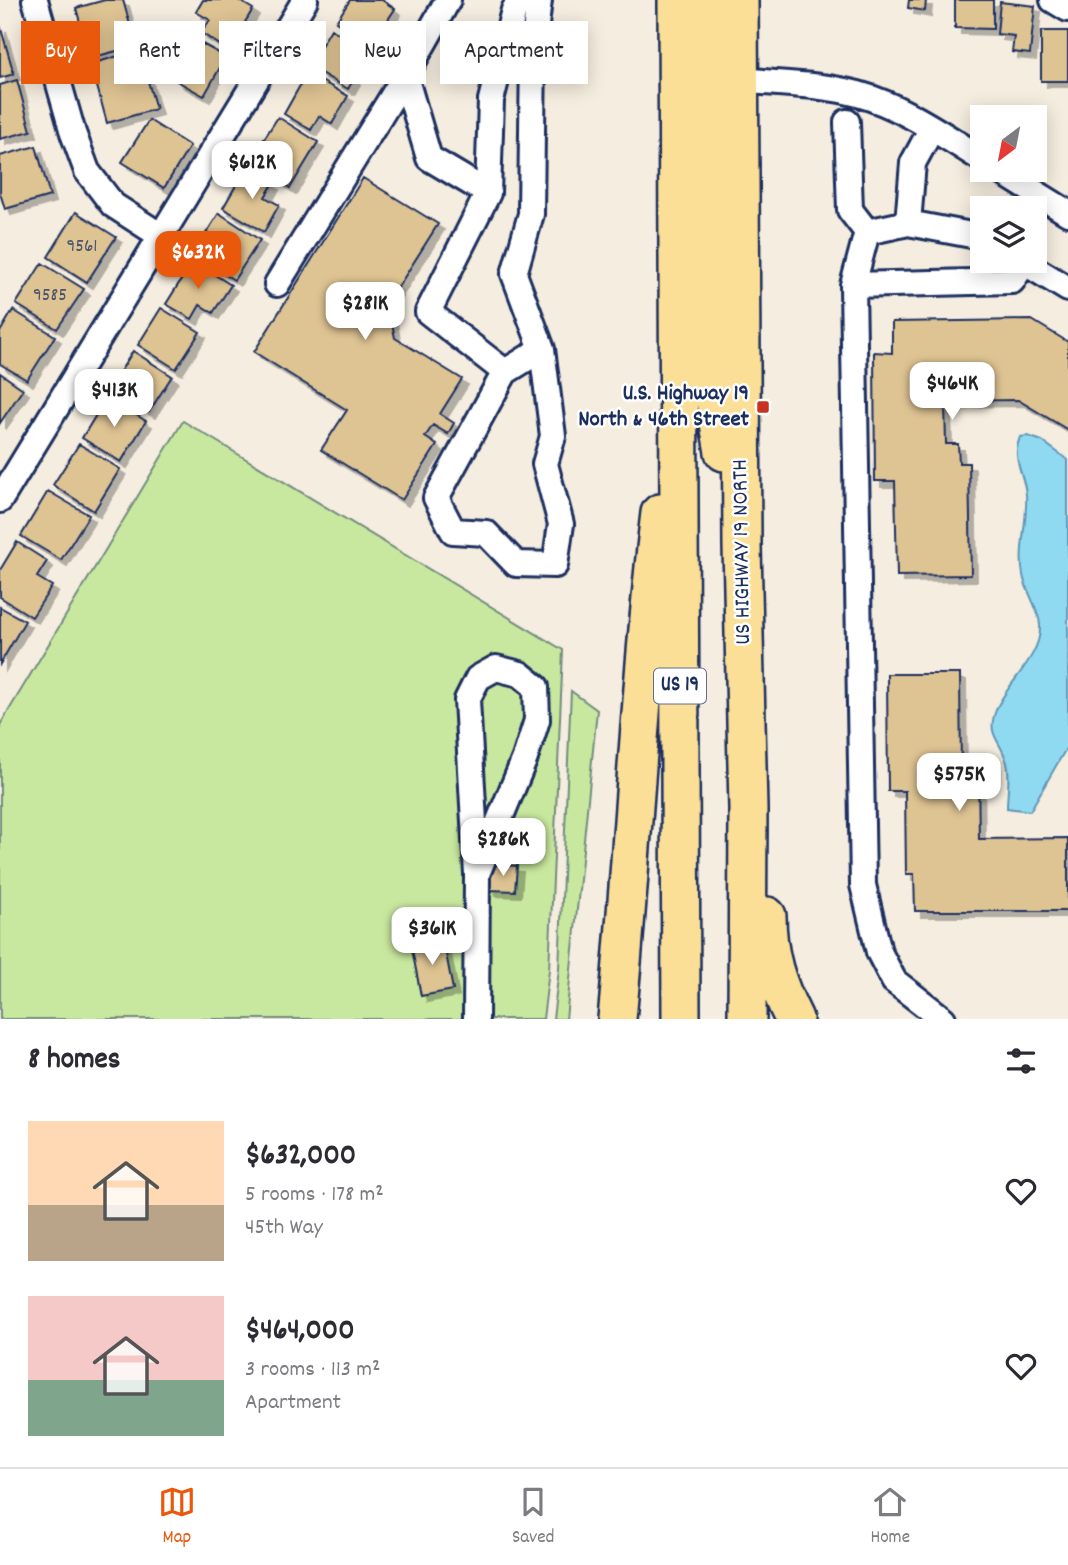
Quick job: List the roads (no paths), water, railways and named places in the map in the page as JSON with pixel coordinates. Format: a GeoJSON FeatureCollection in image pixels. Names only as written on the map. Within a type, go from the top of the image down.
{"type":"FeatureCollection","features":[{"type":"Feature","properties":{"kind":"highway","name":"US 19"},"geometry":{"type":"LineString","coordinates":[[677,0],[681,1019]]}},
{"type":"Feature","properties":{"kind":"highway"},"geometry":{"type":"LineString","coordinates":[[706,0],[710,371],[742,546]]}},
{"type":"Feature","properties":{"kind":"highway","name":"US HIGHWAY 19 NORTH"},"geometry":{"type":"LineString","coordinates":[[739,0],[747,1019]]}},
{"type":"Feature","properties":{"kind":"highway"},"geometry":{"type":"LineString","coordinates":[[617,1019],[650,601],[679,352]]}},
{"type":"Feature","properties":{"kind":"highway"},"geometry":{"type":"LineString","coordinates":[[747,810],[766,888],[767,944],[782,994],[794,1019]]}},
{"type":"Feature","properties":{"kind":"street"},"geometry":{"type":"LineString","coordinates":[[35,0],[87,171],[113,205],[161,236]]}},
{"type":"Feature","properties":{"kind":"street"},"geometry":{"type":"LineString","coordinates":[[426,39],[448,0]]}},
{"type":"Feature","properties":{"kind":"street"},"geometry":{"type":"LineString","coordinates":[[505,372],[428,312],[488,193],[491,100],[514,10],[521,0]]}},
{"type":"Feature","properties":{"kind":"street"},"geometry":{"type":"LineString","coordinates":[[539,0],[533,50],[531,214],[514,274],[542,349],[553,436],[545,464],[561,524],[555,565],[516,564],[486,533],[453,531],[436,498],[505,372],[542,349]]}},
{"type":"Feature","properties":{"kind":"street"},"geometry":{"type":"LineString","coordinates":[[1053,0],[1068,9]]}},
{"type":"Feature","properties":{"kind":"street"},"geometry":{"type":"LineString","coordinates":[[0,500],[8,467],[161,236],[299,2]]}},
{"type":"Feature","properties":{"kind":"street"},"geometry":{"type":"LineString","coordinates":[[740,80],[856,94],[877,101],[932,128],[970,152]]}},
{"type":"Feature","properties":{"kind":"street"},"geometry":{"type":"LineString","coordinates":[[277,284],[400,84]]}},
{"type":"Feature","properties":{"kind":"street"},"geometry":{"type":"LineString","coordinates":[[407,84],[429,158],[488,193]]}},
{"type":"Feature","properties":{"kind":"street"},"geometry":{"type":"LineString","coordinates":[[847,122],[850,210],[867,232]]}},
{"type":"Feature","properties":{"kind":"street"},"geometry":{"type":"LineString","coordinates":[[908,223],[914,163],[932,128]]}},
{"type":"Feature","properties":{"kind":"street"},"geometry":{"type":"LineString","coordinates":[[1018,182],[1068,213]]}},
{"type":"Feature","properties":{"kind":"street"},"geometry":{"type":"LineString","coordinates":[[867,232],[908,223],[970,235]]}},
{"type":"Feature","properties":{"kind":"street"},"geometry":{"type":"LineString","coordinates":[[867,232],[853,285],[863,885],[879,952],[894,981],[943,1019]]}},
{"type":"Feature","properties":{"kind":"street"},"geometry":{"type":"LineString","coordinates":[[853,285],[1012,281],[1017,273]]}},
{"type":"Feature","properties":{"kind":"street"},"geometry":{"type":"LineString","coordinates":[[1041,273],[1068,289]]}},
{"type":"Feature","properties":{"kind":"street"},"geometry":{"type":"LineString","coordinates":[[476,1019],[477,874],[467,699],[478,678],[496,668],[520,674],[536,687],[537,720],[525,758],[477,874]]}},
{"type":"Feature","properties":{"kind":"water"},"geometry":{"type":"Polygon","coordinates":[[[1028,436],[1042,441],[1068,460],[1068,745],[1030,811],[1007,808],[1007,765],[992,725],[1001,700],[1030,659],[1039,637],[1039,619],[1022,565],[1026,494],[1017,452],[1020,437],[1028,436]]]}},
{"type":"Feature","properties":{"kind":"place","name":"U.S. Highway 19 North & 46th Street"},"geometry":{"type":"Point","coordinates":[763,407]}}]}
